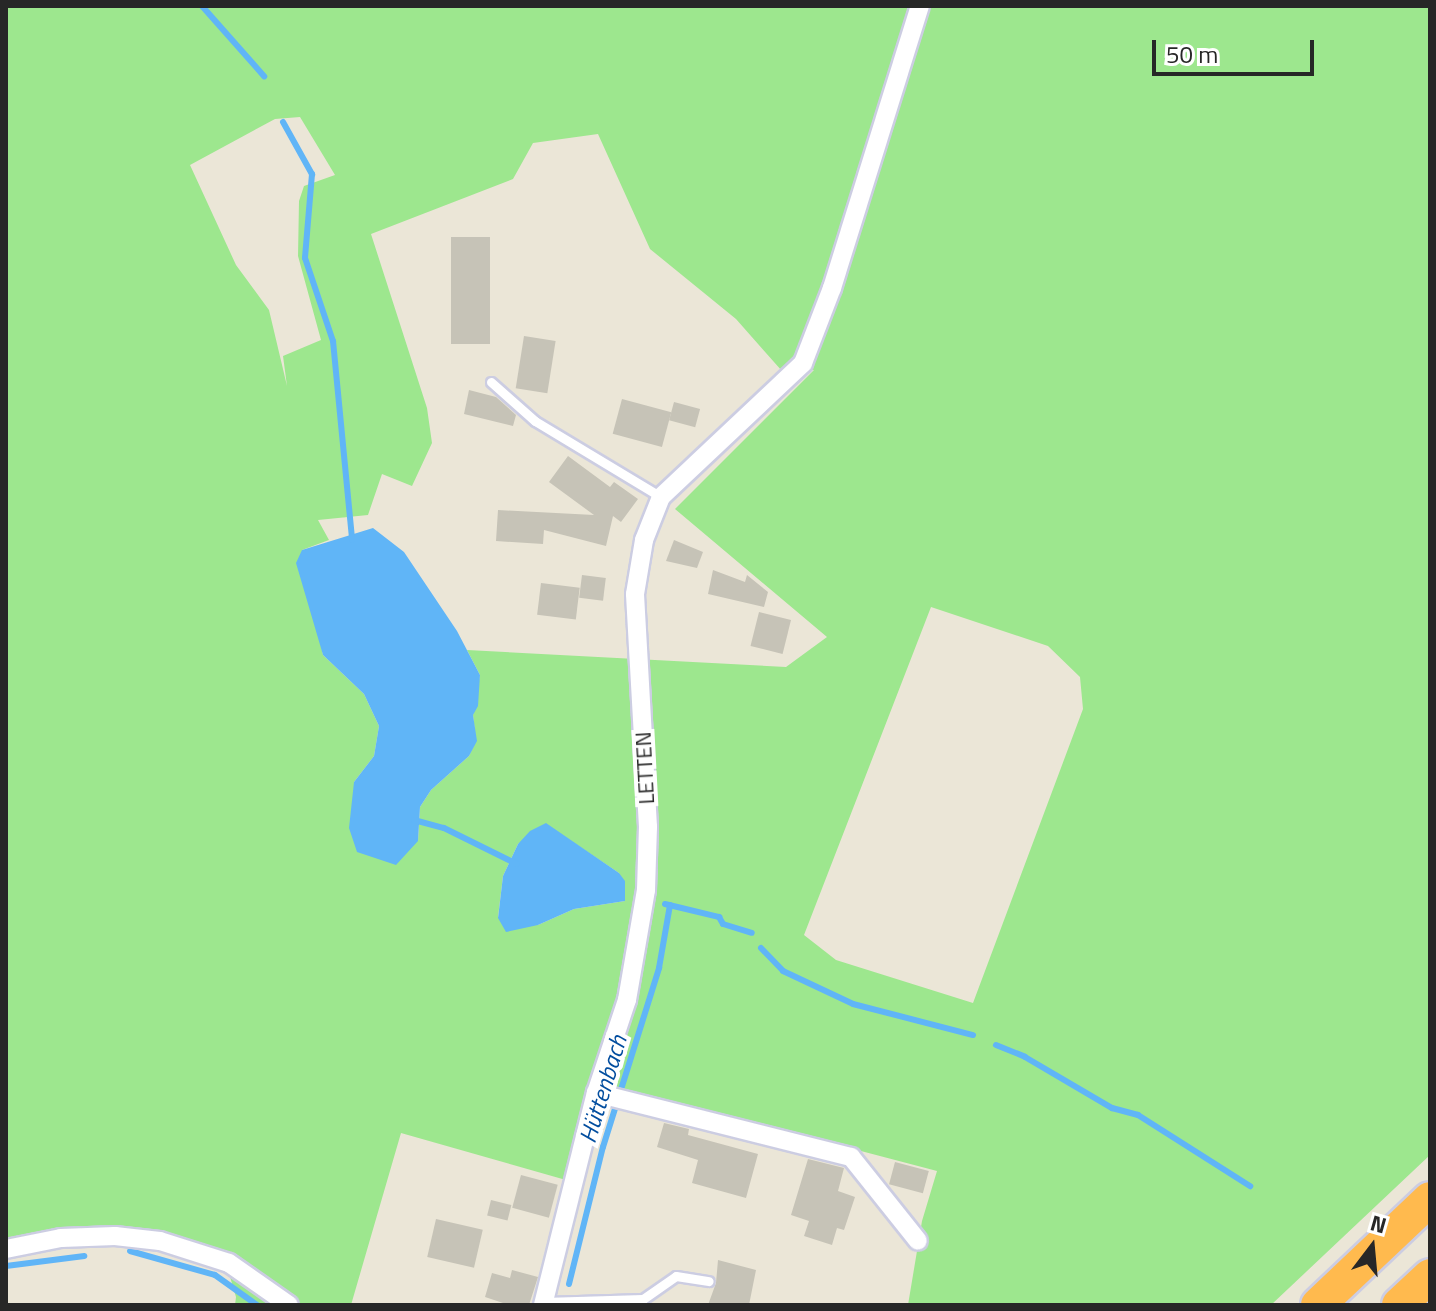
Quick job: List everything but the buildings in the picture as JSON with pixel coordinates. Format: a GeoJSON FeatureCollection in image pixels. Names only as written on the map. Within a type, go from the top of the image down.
{"type":"FeatureCollection","features":[{"type":"Feature","properties":{"kind":"highway"},"geometry":{"type":"LineString","coordinates":[[1318,1305],[1430,1199]]}},
{"type":"Feature","properties":{"kind":"highway"},"geometry":{"type":"LineString","coordinates":[[1399,1305],[1430,1276]]}},
{"type":"Feature","properties":{"kind":"street","name":"LETTEN"},"geometry":{"type":"LineString","coordinates":[[543,1303],[596,1093],[627,1000],[646,890],[648,827],[635,594],[644,540],[661,497],[803,363],[832,288],[920,6]]}},
{"type":"Feature","properties":{"kind":"street"},"geometry":{"type":"LineString","coordinates":[[596,1093],[851,1157],[918,1241]]}},
{"type":"Feature","properties":{"kind":"street"},"geometry":{"type":"LineString","coordinates":[[6,1249],[61,1238],[115,1236],[160,1241],[229,1263],[289,1305]]}},
{"type":"Feature","properties":{"kind":"lane"},"geometry":{"type":"LineString","coordinates":[[491,382],[535,421],[661,497]]}},
{"type":"Feature","properties":{"kind":"lane"},"geometry":{"type":"LineString","coordinates":[[543,1303],[643,1299],[676,1276],[709,1281]]}},
{"type":"Feature","properties":{"kind":"green space"},"geometry":{"type":"Polygon","coordinates":[[[6,6],[1430,6],[1430,1155],[1271,1305],[908,1305],[922,1221],[937,1171],[609,1085],[580,1184],[401,1133],[351,1305],[235,1305],[236,1297],[223,1253],[169,1236],[6,1244],[6,6]],[[300,117],[275,119],[190,165],[236,265],[269,310],[287,386],[283,356],[321,340],[298,256],[299,201],[304,186],[335,175],[300,117]],[[598,134],[533,143],[513,179],[371,234],[427,408],[432,443],[412,486],[382,474],[368,515],[318,520],[329,540],[302,550],[323,655],[364,694],[379,726],[374,756],[354,782],[418,841],[420,807],[431,790],[469,756],[476,741],[473,715],[480,675],[467,650],[786,667],[827,637],[675,509],[814,370],[782,371],[736,319],[650,249],[598,134]],[[931,607],[804,935],[836,960],[973,1003],[1083,709],[1080,677],[1048,646],[931,607]],[[546,824],[518,844],[503,876],[498,917],[538,925],[574,909],[625,901],[619,873],[546,824]]]}},
{"type":"Feature","properties":{"kind":"water"},"geometry":{"type":"Polygon","coordinates":[[[373,528],[404,552],[457,631],[480,675],[478,706],[473,715],[477,741],[469,756],[431,790],[420,807],[418,841],[396,865],[357,852],[349,828],[354,782],[374,756],[379,726],[364,694],[323,655],[296,563],[302,550],[373,528]]]}},
{"type":"Feature","properties":{"kind":"water"},"geometry":{"type":"Polygon","coordinates":[[[546,823],[619,873],[625,881],[625,901],[574,909],[538,925],[506,932],[498,918],[503,876],[518,844],[530,831],[546,823]]]}},
{"type":"Feature","properties":{"kind":"waterway"},"geometry":{"type":"LineString","coordinates":[[202,6],[264,76]]}},
{"type":"Feature","properties":{"kind":"waterway"},"geometry":{"type":"LineString","coordinates":[[283,122],[312,174],[305,258],[333,341],[352,540]]}},
{"type":"Feature","properties":{"kind":"waterway"},"geometry":{"type":"LineString","coordinates":[[414,820],[444,828],[517,864]]}},
{"type":"Feature","properties":{"kind":"waterway"},"geometry":{"type":"LineString","coordinates":[[665,904],[719,917],[723,924],[752,933]]}},
{"type":"Feature","properties":{"kind":"waterway","name":"Hüttenbach"},"geometry":{"type":"LineString","coordinates":[[569,1284],[603,1147],[659,968],[670,905]]}},
{"type":"Feature","properties":{"kind":"waterway"},"geometry":{"type":"LineString","coordinates":[[761,948],[783,971],[853,1004],[973,1035]]}},
{"type":"Feature","properties":{"kind":"waterway"},"geometry":{"type":"LineString","coordinates":[[996,1045],[1025,1057],[1112,1108],[1138,1115],[1250,1186]]}},
{"type":"Feature","properties":{"kind":"waterway"},"geometry":{"type":"LineString","coordinates":[[130,1251],[215,1275],[257,1305]]}},
{"type":"Feature","properties":{"kind":"waterway"},"geometry":{"type":"LineString","coordinates":[[6,1266],[84,1256]]}}]}
